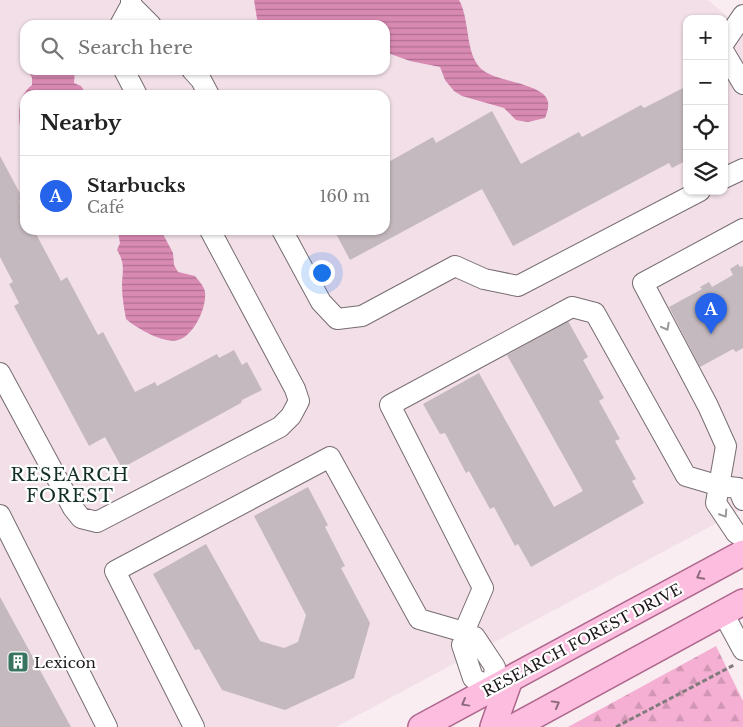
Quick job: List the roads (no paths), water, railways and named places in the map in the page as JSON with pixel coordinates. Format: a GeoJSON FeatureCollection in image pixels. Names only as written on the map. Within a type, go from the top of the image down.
{"type":"FeatureCollection","features":[{"type":"Feature","properties":{"kind":"main road","name":"RESEARCH FOREST DRIVE"},"geometry":{"type":"LineString","coordinates":[[421,727],[743,553]]}},
{"type":"Feature","properties":{"kind":"main road"},"geometry":{"type":"LineString","coordinates":[[514,727],[733,607]]}},
{"type":"Feature","properties":{"kind":"main road"},"geometry":{"type":"LineString","coordinates":[[493,727],[501,684]]}},
{"type":"Feature","properties":{"kind":"lane"},"geometry":{"type":"LineString","coordinates":[[122,20],[131,3],[146,20]]}},
{"type":"Feature","properties":{"kind":"lane"},"geometry":{"type":"LineString","coordinates":[[728,37],[743,15]]}},
{"type":"Feature","properties":{"kind":"lane"},"geometry":{"type":"LineString","coordinates":[[728,59],[743,84]]}},
{"type":"Feature","properties":{"kind":"lane"},"geometry":{"type":"LineString","coordinates":[[127,75],[134,90]]}},
{"type":"Feature","properties":{"kind":"lane"},"geometry":{"type":"LineString","coordinates":[[196,75],[206,90]]}},
{"type":"Feature","properties":{"kind":"lane"},"geometry":{"type":"LineString","coordinates":[[728,176],[743,168]]}},
{"type":"Feature","properties":{"kind":"lane"},"geometry":{"type":"LineString","coordinates":[[285,235],[321,302],[337,319],[362,316],[455,266],[484,280],[518,286],[692,195]]}},
{"type":"Feature","properties":{"kind":"lane"},"geometry":{"type":"LineString","coordinates":[[743,229],[643,283],[708,406],[726,446],[716,503],[736,533],[743,537]]}},
{"type":"Feature","properties":{"kind":"lane"},"geometry":{"type":"LineString","coordinates":[[0,373],[73,508],[81,518],[96,522],[280,427],[291,416],[299,401],[296,390],[213,235]]}},
{"type":"Feature","properties":{"kind":"lane"},"geometry":{"type":"LineString","coordinates":[[466,634],[483,588],[390,405],[572,307],[595,313],[686,476],[720,486],[738,488],[743,500]]}},
{"type":"Feature","properties":{"kind":"lane"},"geometry":{"type":"LineString","coordinates":[[194,727],[115,571],[330,457],[419,619],[476,637],[495,667],[501,684]]}},
{"type":"Feature","properties":{"kind":"lane"},"geometry":{"type":"LineString","coordinates":[[0,515],[107,727]]}},
{"type":"Feature","properties":{"kind":"lane"},"geometry":{"type":"LineString","coordinates":[[733,607],[739,657]]}},
{"type":"Feature","properties":{"kind":"place","name":"Starbucks"},"geometry":{"type":"Point","coordinates":[711,334]}},
{"type":"Feature","properties":{"kind":"place","name":"Lexicon"},"geometry":{"type":"Point","coordinates":[18,662]}},
{"type":"Feature","properties":{"kind":"district","name":"RESEARCH FOREST"},"geometry":{"type":"Point","coordinates":[70,485]}}]}
